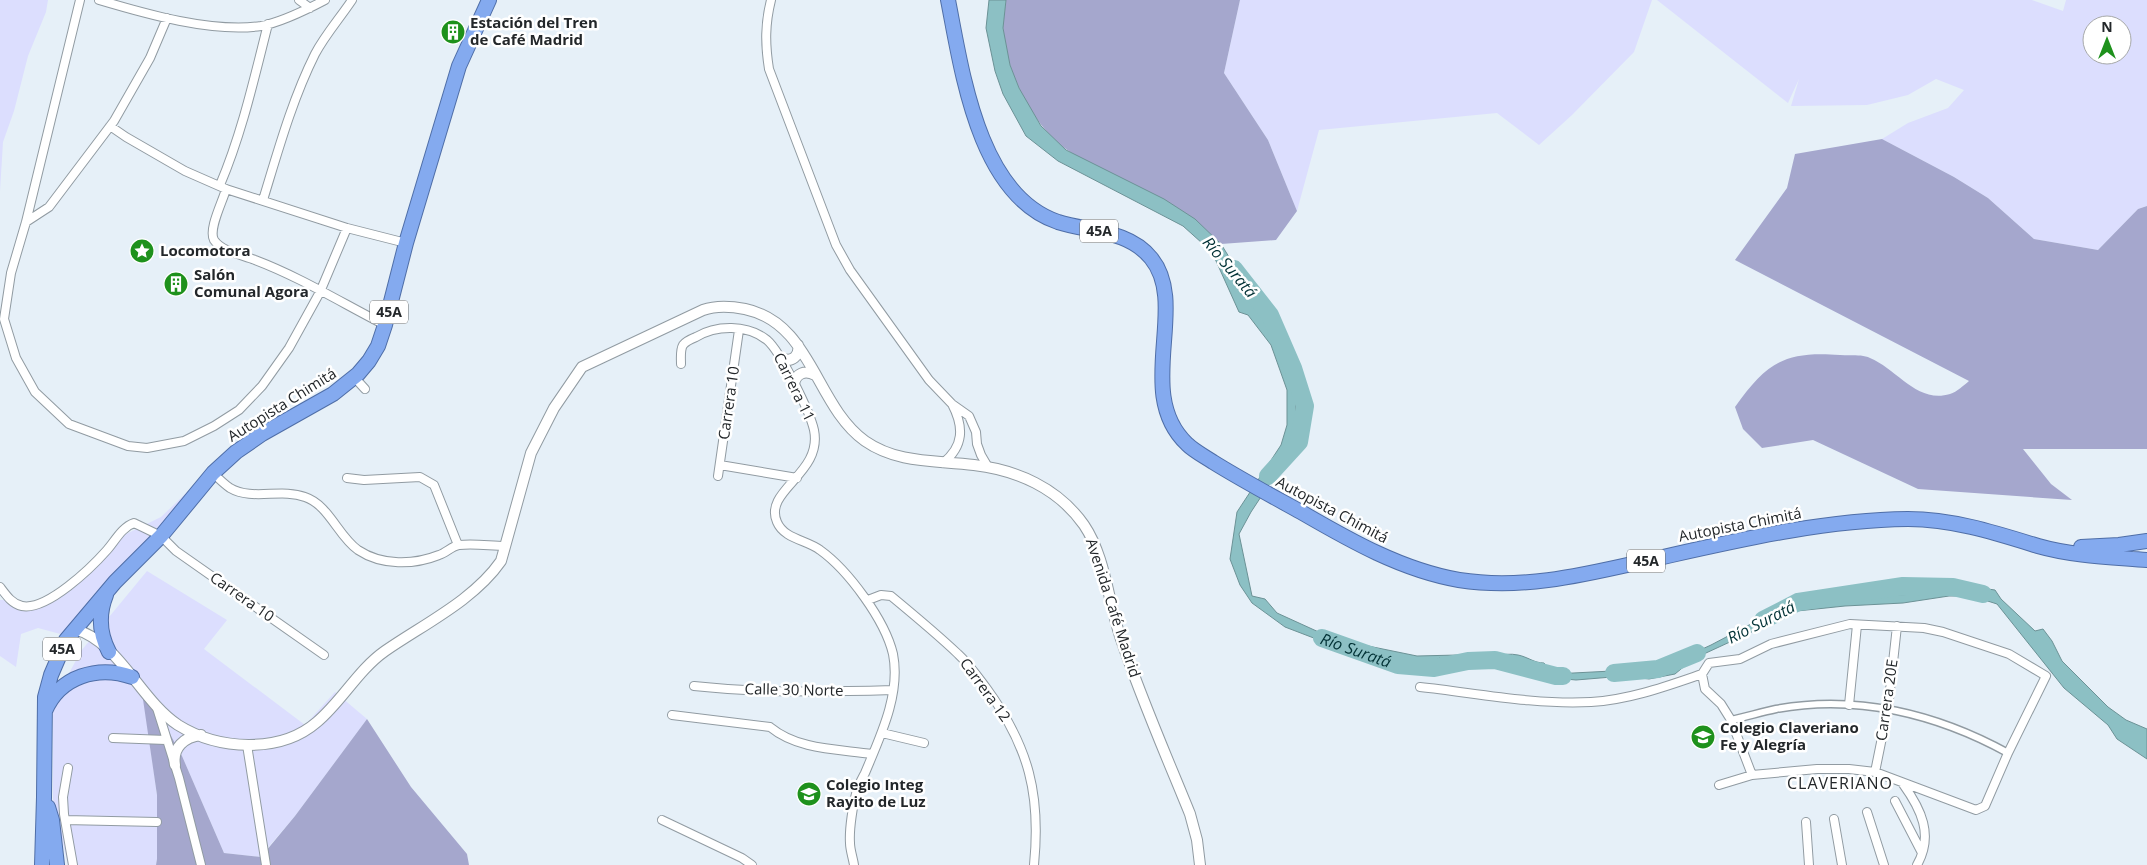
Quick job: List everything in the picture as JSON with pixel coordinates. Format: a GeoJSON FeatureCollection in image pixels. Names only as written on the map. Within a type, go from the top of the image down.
{"type":"FeatureCollection","features":[{"type":"Feature","properties":{"kind":"highway","name":"Autopista Chimitá"},"geometry":{"type":"LineString","coordinates":[[948,0],[963,76],[976,120],[988,150],[1014,194],[1025,204],[1057,221],[1128,239],[1140,247],[1158,268],[1162,277],[1165,296],[1162,389],[1172,424],[1189,446],[1224,469],[1366,549],[1417,569],[1458,580],[1504,584],[1548,582],[1811,527],[1912,519],[1974,527],[2040,546],[2073,553],[2147,560]]}},
{"type":"Feature","properties":{"kind":"highway","name":"Autopista Chimitá"},"geometry":{"type":"LineString","coordinates":[[42,865],[44,797],[43,716],[45,697],[51,675],[66,640],[115,582],[161,536],[213,473],[243,448],[290,418],[334,394],[369,361],[378,346],[385,325],[406,243],[459,66],[484,2]]}},
{"type":"Feature","properties":{"kind":"highway","name":"Autopista Chimitá"},"geometry":{"type":"LineString","coordinates":[[2021,540],[2038,540],[2088,548],[2147,541]]}},
{"type":"Feature","properties":{"kind":"highway"},"geometry":{"type":"LineString","coordinates":[[109,652],[102,636],[100,618],[103,603],[115,582]]}},
{"type":"Feature","properties":{"kind":"highway"},"geometry":{"type":"LineString","coordinates":[[43,716],[57,692],[80,677],[106,672],[132,677]]}},
{"type":"Feature","properties":{"kind":"highway","name":"Autopista Chimitá"},"geometry":{"type":"LineString","coordinates":[[44,797],[52,820],[57,865]]}},
{"type":"Feature","properties":{"kind":"street"},"geometry":{"type":"LineString","coordinates":[[80,0],[26,222],[11,273],[2,321],[16,358],[35,392],[69,424],[128,446],[147,448],[184,441],[214,426],[238,410],[262,386],[289,348],[320,292],[347,228]]}},
{"type":"Feature","properties":{"kind":"street"},"geometry":{"type":"LineString","coordinates":[[99,0],[167,18],[239,28],[268,24],[310,8],[325,0]]}},
{"type":"Feature","properties":{"kind":"street"},"geometry":{"type":"LineString","coordinates":[[298,0],[310,8]]}},
{"type":"Feature","properties":{"kind":"street"},"geometry":{"type":"LineString","coordinates":[[263,200],[281,142],[316,53],[352,0]]}},
{"type":"Feature","properties":{"kind":"street"},"geometry":{"type":"LineString","coordinates":[[771,0],[765,46],[769,69],[836,245],[850,270],[928,380],[952,404],[964,411],[972,421],[979,449],[988,467]]}},
{"type":"Feature","properties":{"kind":"street"},"geometry":{"type":"LineString","coordinates":[[26,222],[50,207],[110,126],[150,58],[167,18]]}},
{"type":"Feature","properties":{"kind":"street"},"geometry":{"type":"LineString","coordinates":[[268,24],[250,97],[223,187],[212,231],[214,240],[226,250],[275,268],[385,325]]}},
{"type":"Feature","properties":{"kind":"street"},"geometry":{"type":"LineString","coordinates":[[110,126],[186,171],[223,187],[347,228],[406,243]]}},
{"type":"Feature","properties":{"kind":"street","name":"Avenida Café Madrid"},"geometry":{"type":"LineString","coordinates":[[74,629],[91,636],[109,652],[157,708],[179,725],[232,746],[273,743],[294,736],[316,723],[331,709],[352,682],[383,652],[467,595],[487,578],[501,561],[531,453],[554,408],[582,367],[703,310],[719,306],[744,309],[770,318],[787,332],[798,345],[841,419],[867,442],[899,456],[925,462],[988,467],[1030,479],[1050,491],[1070,508],[1089,533],[1097,551],[1122,642],[1194,827],[1200,865]]}},
{"type":"Feature","properties":{"kind":"street","name":"Carrera 11"},"geometry":{"type":"LineString","coordinates":[[681,364],[682,348],[686,342],[715,328],[739,330],[760,336],[772,345],[794,384],[810,420],[815,438],[812,458],[776,503],[774,512],[778,524],[788,535],[813,545],[826,555],[868,600],[891,646],[894,665],[893,690],[882,733],[857,789],[850,842],[854,865]]}},
{"type":"Feature","properties":{"kind":"street","name":"Carrera 10"},"geometry":{"type":"LineString","coordinates":[[718,476],[739,330]]}},
{"type":"Feature","properties":{"kind":"street"},"geometry":{"type":"LineString","coordinates":[[781,358],[787,360],[794,359],[798,353],[798,345]]}},
{"type":"Feature","properties":{"kind":"street"},"geometry":{"type":"LineString","coordinates":[[794,384],[796,378],[801,373],[808,372],[815,375]]}},
{"type":"Feature","properties":{"kind":"street"},"geometry":{"type":"LineString","coordinates":[[354,377],[365,389]]}},
{"type":"Feature","properties":{"kind":"street"},"geometry":{"type":"LineString","coordinates":[[943,463],[955,450],[961,432],[959,418],[952,404]]}},
{"type":"Feature","properties":{"kind":"street"},"geometry":{"type":"LineString","coordinates":[[720,465],[797,478]]}},
{"type":"Feature","properties":{"kind":"street"},"geometry":{"type":"LineString","coordinates":[[213,473],[230,488],[238,491],[287,493],[310,499],[324,511],[347,540],[360,551],[386,561],[408,562],[422,559],[439,555],[458,545],[505,546]]}},
{"type":"Feature","properties":{"kind":"street"},"geometry":{"type":"LineString","coordinates":[[347,478],[364,480],[420,477],[429,480],[434,485],[458,545]]}},
{"type":"Feature","properties":{"kind":"street","name":"Carrera 10"},"geometry":{"type":"LineString","coordinates":[[0,586],[10,600],[22,606],[43,603],[78,579],[106,551],[127,526],[134,524],[161,536],[176,551],[324,654]]}},
{"type":"Feature","properties":{"kind":"street","name":"Carrera 12"},"geometry":{"type":"LineString","coordinates":[[868,600],[882,595],[891,596],[959,654],[1001,709],[1024,753],[1033,786],[1037,838],[1034,865]]}},
{"type":"Feature","properties":{"kind":"street"},"geometry":{"type":"LineString","coordinates":[[1420,687],[1536,700],[1592,702],[1652,691],[1702,674],[1709,662],[1740,659],[1770,644],[1850,624],[1924,628],[2010,654],[2046,676],[1982,809],[1976,810],[1875,772],[1849,769],[1817,769],[1752,775],[1719,785]]}},
{"type":"Feature","properties":{"kind":"street"},"geometry":{"type":"LineString","coordinates":[[1849,704],[1857,624]]}},
{"type":"Feature","properties":{"kind":"street","name":"Carrera 20E"},"geometry":{"type":"LineString","coordinates":[[1875,772],[1888,708],[1897,626]]}},
{"type":"Feature","properties":{"kind":"street"},"geometry":{"type":"LineString","coordinates":[[1702,674],[1705,689],[1721,704],[1731,720],[1752,775]]}},
{"type":"Feature","properties":{"kind":"street","name":"Calle 30 Norte"},"geometry":{"type":"LineString","coordinates":[[694,686],[784,691],[893,690]]}},
{"type":"Feature","properties":{"kind":"street"},"geometry":{"type":"LineString","coordinates":[[1731,720],[1776,709],[1815,705],[1849,704],[1888,708],[1950,725],[1977,736],[2008,753]]}},
{"type":"Feature","properties":{"kind":"street"},"geometry":{"type":"LineString","coordinates":[[157,708],[175,765],[201,865]]}},
{"type":"Feature","properties":{"kind":"street"},"geometry":{"type":"LineString","coordinates":[[672,715],[770,727],[779,735],[802,745],[872,754]]}},
{"type":"Feature","properties":{"kind":"street"},"geometry":{"type":"LineString","coordinates":[[882,733],[924,743]]}},
{"type":"Feature","properties":{"kind":"street"},"geometry":{"type":"LineString","coordinates":[[175,765],[174,755],[180,744],[190,737],[201,735]]}},
{"type":"Feature","properties":{"kind":"street"},"geometry":{"type":"LineString","coordinates":[[113,738],[166,740]]}},
{"type":"Feature","properties":{"kind":"street"},"geometry":{"type":"LineString","coordinates":[[247,745],[266,865]]}},
{"type":"Feature","properties":{"kind":"street"},"geometry":{"type":"LineString","coordinates":[[68,768],[63,797],[73,865]]}},
{"type":"Feature","properties":{"kind":"street"},"geometry":{"type":"LineString","coordinates":[[1903,784],[1922,813],[1924,842],[1917,865]]}},
{"type":"Feature","properties":{"kind":"street"},"geometry":{"type":"LineString","coordinates":[[1895,801],[1922,853]]}},
{"type":"Feature","properties":{"kind":"street"},"geometry":{"type":"LineString","coordinates":[[1867,812],[1884,865]]}},
{"type":"Feature","properties":{"kind":"street"},"geometry":{"type":"LineString","coordinates":[[65,820],[157,822]]}},
{"type":"Feature","properties":{"kind":"street"},"geometry":{"type":"LineString","coordinates":[[662,820],[742,858],[752,865]]}},
{"type":"Feature","properties":{"kind":"street"},"geometry":{"type":"LineString","coordinates":[[1834,820],[1842,865]]}},
{"type":"Feature","properties":{"kind":"street"},"geometry":{"type":"LineString","coordinates":[[1806,822],[1809,865]]}},
{"type":"Feature","properties":{"kind":"shaded area"},"geometry":{"type":"Polygon","coordinates":[[[0,0],[48,0],[46,12],[28,56],[14,111],[3,142],[0,191],[0,0]]]}},
{"type":"Feature","properties":{"kind":"shaded area"},"geometry":{"type":"Polygon","coordinates":[[[1006,0],[1240,0],[1224,73],[1268,140],[1297,211],[1276,240],[1221,244],[1180,210],[1152,194],[1088,163],[1054,139],[1031,111],[1014,77],[1008,60],[1003,24],[1006,0]]]}},
{"type":"Feature","properties":{"kind":"shaded area"},"geometry":{"type":"Polygon","coordinates":[[[1240,0],[1652,0],[1634,52],[1572,115],[1539,145],[1497,113],[1319,130],[1297,211],[1268,140],[1224,73],[1240,0]]]}},
{"type":"Feature","properties":{"kind":"shaded area"},"geometry":{"type":"Polygon","coordinates":[[[1657,0],[2032,0],[2063,11],[2066,0],[2147,0],[2147,206],[2138,209],[2098,250],[2034,239],[1988,198],[1954,177],[1882,139],[1908,123],[1948,108],[1964,90],[1936,79],[1908,95],[1867,105],[1791,106],[1799,79],[1788,103],[1657,0]]]}},
{"type":"Feature","properties":{"kind":"shaded area"},"geometry":{"type":"Polygon","coordinates":[[[1882,139],[1954,177],[1988,198],[2034,239],[2098,250],[2138,209],[2147,206],[2147,449],[2023,449],[2051,484],[2072,500],[1918,489],[1813,440],[1762,448],[1743,429],[1735,407],[1746,392],[1757,379],[1779,363],[1805,355],[1821,354],[1867,357],[1880,363],[1917,390],[1938,396],[1953,393],[1969,381],[1735,260],[1787,188],[1795,154],[1882,139]]]}},
{"type":"Feature","properties":{"kind":"shaded area"},"geometry":{"type":"Polygon","coordinates":[[[208,472],[160,535],[64,635],[38,628],[21,634],[16,667],[0,656],[0,600],[7,600],[23,610],[35,610],[47,604],[102,550],[122,536],[161,517],[208,472]]]}},
{"type":"Feature","properties":{"kind":"shaded area"},"geometry":{"type":"Polygon","coordinates":[[[147,571],[227,620],[204,649],[305,725],[335,692],[367,719],[295,816],[260,857],[224,853],[182,756],[141,681],[157,795],[156,865],[68,865],[53,800],[53,703],[81,651],[147,571]]]}},
{"type":"Feature","properties":{"kind":"shaded area"},"geometry":{"type":"Polygon","coordinates":[[[140,679],[182,756],[224,853],[261,857],[295,816],[367,719],[411,787],[467,854],[469,865],[156,865],[157,795],[140,679]]]}},
{"type":"Feature","properties":{"kind":"water"},"geometry":{"type":"Polygon","coordinates":[[[989,0],[1006,0],[1003,28],[1010,65],[1019,88],[1041,126],[1066,150],[1164,199],[1195,219],[1221,244],[1255,299],[1287,365],[1296,400],[1295,433],[1274,477],[1239,534],[1252,596],[1265,599],[1277,613],[1334,639],[1417,656],[1458,655],[1475,663],[1496,656],[1512,654],[1544,663],[1554,674],[1631,670],[1650,673],[1711,645],[1749,625],[1764,614],[1884,595],[1928,594],[1967,586],[1995,590],[2001,599],[2035,631],[2043,629],[2052,641],[2062,661],[2108,707],[2126,720],[2147,729],[2147,759],[2117,739],[2108,725],[2064,688],[1997,604],[1972,596],[1949,596],[1903,603],[1797,611],[1706,653],[1687,664],[1675,674],[1649,679],[1624,676],[1576,680],[1555,678],[1527,666],[1449,667],[1440,658],[1427,664],[1415,659],[1385,657],[1360,649],[1332,645],[1285,627],[1252,603],[1240,585],[1230,559],[1237,512],[1281,445],[1287,425],[1287,390],[1271,345],[1248,315],[1239,312],[1212,252],[1183,226],[1058,161],[1026,136],[1003,94],[995,71],[986,28],[989,0]]]}},
{"type":"Feature","properties":{"kind":"waterway","name":"Río Suratá"},"geometry":{"type":"LineString","coordinates":[[1234,269],[1270,315],[1293,368],[1305,406],[1299,442],[1268,476]]}},
{"type":"Feature","properties":{"kind":"waterway","name":"Río Suratá"},"geometry":{"type":"LineString","coordinates":[[1763,620],[1798,602],[1903,586],[1953,587],[1983,594]]}},
{"type":"Feature","properties":{"kind":"waterway","name":"Río Suratá"},"geometry":{"type":"LineString","coordinates":[[1322,638],[1398,665],[1434,668],[1468,661],[1495,660],[1556,676],[1563,676]]}},
{"type":"Feature","properties":{"kind":"waterway","name":"Río Suratá"},"geometry":{"type":"LineString","coordinates":[[1614,673],[1658,669],[1697,653]]}},
{"type":"Feature","properties":{"kind":"place","name":"Estación del Tren de Café Madrid"},"geometry":{"type":"Point","coordinates":[453,32]}},
{"type":"Feature","properties":{"kind":"place","name":"Locomotora"},"geometry":{"type":"Point","coordinates":[142,251]}},
{"type":"Feature","properties":{"kind":"place","name":"Salón Comunal Agora"},"geometry":{"type":"Point","coordinates":[176,284]}},
{"type":"Feature","properties":{"kind":"place","name":"Colegio Claveriano Fe y Alegría"},"geometry":{"type":"Point","coordinates":[1703,737]}},
{"type":"Feature","properties":{"kind":"place","name":"Colegio Integ Rayito de Luz"},"geometry":{"type":"Point","coordinates":[809,794]}},
{"type":"Feature","properties":{"kind":"district","name":"CLAVERIANO"},"geometry":{"type":"Point","coordinates":[1840,783]}}]}
